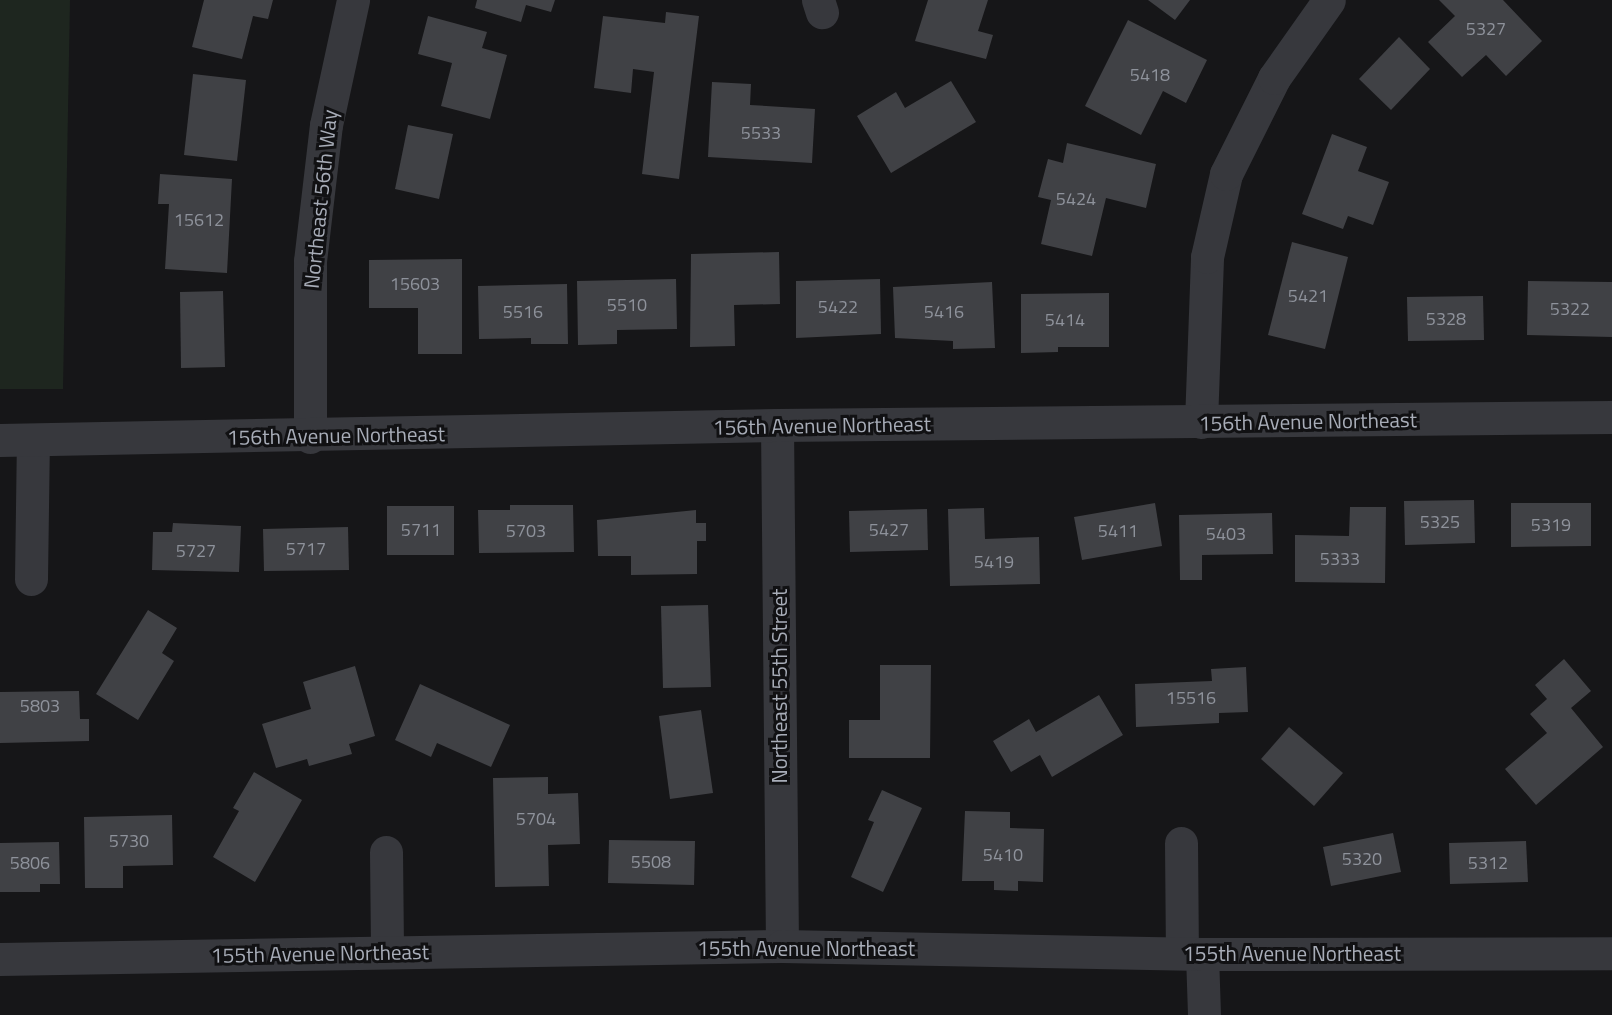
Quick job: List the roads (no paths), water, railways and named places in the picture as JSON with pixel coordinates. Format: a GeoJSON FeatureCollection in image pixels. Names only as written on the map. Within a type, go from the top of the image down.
{"type":"FeatureCollection","features":[{"type":"Feature","properties":{"kind":"street","name":"Northeast 56th Way"},"geometry":{"type":"LineString","coordinates":[[310,437],[310,261],[326,125],[353,0]]}},
{"type":"Feature","properties":{"kind":"street"},"geometry":{"type":"LineString","coordinates":[[1201,422],[1207,256],[1226,174],[1274,78],[1329,0]]}},
{"type":"Feature","properties":{"kind":"street","name":"156th Avenue Northeast"},"geometry":{"type":"LineString","coordinates":[[0,440],[310,437],[777,425],[1612,417]]}},
{"type":"Feature","properties":{"kind":"street","name":"Northeast 55th Street"},"geometry":{"type":"LineString","coordinates":[[777,425],[782,946]]}},
{"type":"Feature","properties":{"kind":"street"},"geometry":{"type":"LineString","coordinates":[[32,579],[33,440]]}},
{"type":"Feature","properties":{"kind":"street"},"geometry":{"type":"LineString","coordinates":[[1181,843],[1192,953],[1204,1015]]}},
{"type":"Feature","properties":{"kind":"street"},"geometry":{"type":"LineString","coordinates":[[386,852],[387,951]]}},
{"type":"Feature","properties":{"kind":"street","name":"155th Avenue Northeast"},"geometry":{"type":"LineString","coordinates":[[0,959],[782,946],[1192,953],[1612,953]]}}]}
